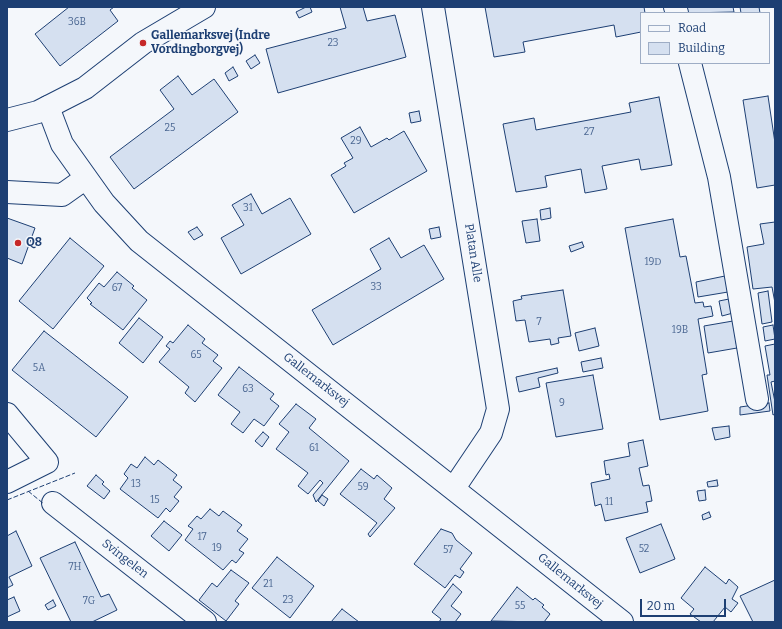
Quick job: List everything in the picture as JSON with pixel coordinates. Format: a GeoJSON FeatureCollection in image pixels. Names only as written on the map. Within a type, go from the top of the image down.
{"type":"FeatureCollection","features":[{"type":"Feature","properties":{"kind":"street"},"geometry":{"type":"LineString","coordinates":[[7,120],[38,112],[85,88],[143,43],[204,7]]}},
{"type":"Feature","properties":{"kind":"street","name":"Platan Alle"},"geometry":{"type":"LineString","coordinates":[[434,7],[498,409],[491,433],[454,488]]}},
{"type":"Feature","properties":{"kind":"street"},"geometry":{"type":"LineString","coordinates":[[690,64],[719,177],[757,398]]}},
{"type":"Feature","properties":{"kind":"street","name":"Gallemarksvej"},"geometry":{"type":"LineString","coordinates":[[48,107],[62,144],[104,203],[140,241],[622,622]]}},
{"type":"Feature","properties":{"kind":"street"},"geometry":{"type":"LineString","coordinates":[[7,192],[62,195],[86,178]]}},
{"type":"Feature","properties":{"kind":"street"},"geometry":{"type":"LineString","coordinates":[[7,414],[47,462],[7,482]]}},
{"type":"Feature","properties":{"kind":"street","name":"Svingelen"},"geometry":{"type":"LineString","coordinates":[[54,503],[199,620]]}},
{"type":"Feature","properties":{"kind":"building"},"geometry":{"type":"Polygon","coordinates":[[[69,7],[114,7],[110,10],[118,21],[60,66],[35,34],[69,7]]]}},
{"type":"Feature","properties":{"kind":"building"},"geometry":{"type":"Polygon","coordinates":[[[306,7],[310,7],[312,12],[299,18],[296,12],[306,7]]]}},
{"type":"Feature","properties":{"kind":"building"},"geometry":{"type":"Polygon","coordinates":[[[340,7],[363,7],[367,21],[395,15],[406,57],[278,93],[266,49],[346,28],[340,7]]]}},
{"type":"Feature","properties":{"kind":"building"},"geometry":{"type":"Polygon","coordinates":[[[485,7],[644,7],[645,12],[640,12],[640,32],[616,37],[614,25],[523,42],[525,52],[494,57],[485,7]]]}},
{"type":"Feature","properties":{"kind":"building"},"geometry":{"type":"Polygon","coordinates":[[[684,7],[733,7],[734,12],[686,12],[684,7]]]}},
{"type":"Feature","properties":{"kind":"building"},"geometry":{"type":"Polygon","coordinates":[[[740,7],[759,7],[760,12],[741,12],[740,7]]]}},
{"type":"Feature","properties":{"kind":"building"},"geometry":{"type":"Polygon","coordinates":[[[255,55],[260,63],[251,69],[246,61],[255,55]]]}},
{"type":"Feature","properties":{"kind":"building"},"geometry":{"type":"Polygon","coordinates":[[[233,67],[238,76],[229,81],[225,73],[233,67]]]}},
{"type":"Feature","properties":{"kind":"building"},"geometry":{"type":"Polygon","coordinates":[[[178,76],[192,95],[214,79],[238,112],[134,189],[110,157],[174,109],[160,90],[178,76]]]}},
{"type":"Feature","properties":{"kind":"building"},"geometry":{"type":"Polygon","coordinates":[[[768,96],[775,143],[775,185],[757,188],[743,100],[768,96]]]}},
{"type":"Feature","properties":{"kind":"building"},"geometry":{"type":"Polygon","coordinates":[[[659,97],[672,165],[641,170],[639,159],[602,166],[607,189],[585,193],[581,169],[545,176],[547,187],[516,192],[503,124],[534,118],[536,130],[631,112],[629,103],[659,97]]]}},
{"type":"Feature","properties":{"kind":"building"},"geometry":{"type":"Polygon","coordinates":[[[419,111],[421,121],[411,123],[409,113],[419,111]]]}},
{"type":"Feature","properties":{"kind":"building"},"geometry":{"type":"Polygon","coordinates":[[[360,127],[371,147],[387,138],[389,140],[404,131],[427,171],[354,213],[331,175],[346,166],[344,163],[353,158],[341,138],[360,127]]]}},
{"type":"Feature","properties":{"kind":"building"},"geometry":{"type":"Polygon","coordinates":[[[251,194],[262,214],[290,198],[311,234],[241,274],[221,238],[244,225],[232,205],[251,194]]]}},
{"type":"Feature","properties":{"kind":"building"},"geometry":{"type":"Polygon","coordinates":[[[550,208],[551,218],[541,220],[540,210],[550,208]]]}},
{"type":"Feature","properties":{"kind":"building","name":"Q8"},"geometry":{"type":"Polygon","coordinates":[[[7,218],[35,228],[22,264],[7,258],[7,218]]]}},
{"type":"Feature","properties":{"kind":"building"},"geometry":{"type":"Polygon","coordinates":[[[537,219],[540,241],[526,243],[522,221],[537,219]]]}},
{"type":"Feature","properties":{"kind":"building"},"geometry":{"type":"Polygon","coordinates":[[[673,219],[680,257],[686,256],[695,303],[703,302],[704,307],[711,306],[713,316],[698,319],[707,374],[702,375],[708,411],[660,420],[625,228],[673,219]]]}},
{"type":"Feature","properties":{"kind":"building"},"geometry":{"type":"Polygon","coordinates":[[[775,222],[775,303],[772,287],[753,289],[747,247],[764,244],[760,224],[775,222]]]}},
{"type":"Feature","properties":{"kind":"building"},"geometry":{"type":"Polygon","coordinates":[[[197,227],[203,235],[194,240],[188,232],[197,227]]]}},
{"type":"Feature","properties":{"kind":"building"},"geometry":{"type":"Polygon","coordinates":[[[439,227],[441,237],[431,239],[429,229],[439,227]]]}},
{"type":"Feature","properties":{"kind":"building"},"geometry":{"type":"Polygon","coordinates":[[[70,238],[104,266],[53,329],[19,301],[70,238]]]}},
{"type":"Feature","properties":{"kind":"building"},"geometry":{"type":"Polygon","coordinates":[[[389,238],[401,258],[424,245],[444,279],[333,345],[312,310],[381,269],[370,249],[389,238]]]}},
{"type":"Feature","properties":{"kind":"building"},"geometry":{"type":"Polygon","coordinates":[[[582,242],[584,247],[571,252],[569,246],[582,242]]]}},
{"type":"Feature","properties":{"kind":"building"},"geometry":{"type":"Polygon","coordinates":[[[117,272],[134,286],[132,288],[147,300],[123,330],[90,304],[92,303],[87,298],[99,283],[104,287],[117,272]]]}},
{"type":"Feature","properties":{"kind":"building"},"geometry":{"type":"Polygon","coordinates":[[[725,276],[728,292],[698,297],[696,282],[725,276]]]}},
{"type":"Feature","properties":{"kind":"building"},"geometry":{"type":"Polygon","coordinates":[[[563,290],[571,336],[558,338],[559,343],[551,345],[550,339],[529,342],[525,320],[516,321],[513,301],[522,299],[521,296],[563,290]]]}},
{"type":"Feature","properties":{"kind":"building"},"geometry":{"type":"Polygon","coordinates":[[[768,291],[772,322],[762,324],[758,293],[768,291]]]}},
{"type":"Feature","properties":{"kind":"building"},"geometry":{"type":"Polygon","coordinates":[[[729,299],[733,313],[722,316],[719,301],[729,299]]]}},
{"type":"Feature","properties":{"kind":"building"},"geometry":{"type":"Polygon","coordinates":[[[139,318],[163,337],[143,363],[119,343],[139,318]]]}},
{"type":"Feature","properties":{"kind":"building"},"geometry":{"type":"Polygon","coordinates":[[[733,321],[737,348],[708,353],[704,326],[733,321]]]}},
{"type":"Feature","properties":{"kind":"building"},"geometry":{"type":"Polygon","coordinates":[[[188,325],[205,339],[202,343],[218,355],[213,361],[222,368],[195,402],[185,393],[189,387],[159,362],[170,349],[166,346],[170,341],[173,343],[188,325]]]}},
{"type":"Feature","properties":{"kind":"building"},"geometry":{"type":"Polygon","coordinates":[[[773,325],[775,339],[765,341],[763,327],[773,325]]]}},
{"type":"Feature","properties":{"kind":"building"},"geometry":{"type":"Polygon","coordinates":[[[595,328],[599,346],[579,351],[575,333],[595,328]]]}},
{"type":"Feature","properties":{"kind":"building"},"geometry":{"type":"Polygon","coordinates":[[[44,331],[128,397],[96,437],[12,370],[44,331]]]}},
{"type":"Feature","properties":{"kind":"building"},"geometry":{"type":"Polygon","coordinates":[[[775,344],[775,381],[771,382],[775,402],[775,414],[773,415],[767,375],[770,375],[765,346],[775,344]]]}},
{"type":"Feature","properties":{"kind":"building"},"geometry":{"type":"Polygon","coordinates":[[[601,358],[603,368],[583,372],[581,362],[601,358]]]}},
{"type":"Feature","properties":{"kind":"building"},"geometry":{"type":"Polygon","coordinates":[[[239,367],[274,394],[270,399],[279,406],[264,426],[254,419],[243,433],[231,424],[240,412],[218,395],[239,367]]]}},
{"type":"Feature","properties":{"kind":"building"},"geometry":{"type":"Polygon","coordinates":[[[557,368],[558,373],[538,378],[540,387],[519,392],[516,377],[557,368]]]}},
{"type":"Feature","properties":{"kind":"building"},"geometry":{"type":"Polygon","coordinates":[[[593,375],[603,429],[556,437],[546,383],[593,375]]]}},
{"type":"Feature","properties":{"kind":"building"},"geometry":{"type":"Polygon","coordinates":[[[769,403],[770,411],[740,415],[740,407],[769,403]]]}},
{"type":"Feature","properties":{"kind":"building"},"geometry":{"type":"Polygon","coordinates":[[[296,404],[316,419],[309,428],[349,461],[316,502],[313,495],[323,483],[320,480],[308,494],[298,486],[308,473],[276,449],[289,432],[279,424],[296,404]]]}},
{"type":"Feature","properties":{"kind":"building"},"geometry":{"type":"Polygon","coordinates":[[[729,426],[730,437],[715,440],[712,428],[729,426]]]}},
{"type":"Feature","properties":{"kind":"building"},"geometry":{"type":"Polygon","coordinates":[[[263,432],[269,437],[262,447],[255,441],[263,432]]]}},
{"type":"Feature","properties":{"kind":"building"},"geometry":{"type":"Polygon","coordinates":[[[643,440],[648,466],[639,468],[643,486],[649,485],[652,501],[646,502],[648,512],[605,521],[601,504],[595,506],[591,483],[610,479],[609,474],[606,475],[604,461],[630,456],[628,443],[643,440]]]}},
{"type":"Feature","properties":{"kind":"building"},"geometry":{"type":"Polygon","coordinates":[[[145,457],[154,465],[158,460],[177,475],[173,480],[182,487],[174,497],[179,501],[170,512],[166,508],[158,518],[120,489],[128,478],[124,474],[131,464],[137,468],[145,457]]]}},
{"type":"Feature","properties":{"kind":"building"},"geometry":{"type":"Polygon","coordinates":[[[361,469],[374,479],[377,475],[392,488],[384,499],[395,508],[370,537],[368,534],[377,523],[340,494],[361,469]]]}},
{"type":"Feature","properties":{"kind":"building"},"geometry":{"type":"Polygon","coordinates":[[[96,475],[104,482],[102,484],[110,491],[104,499],[87,486],[96,475]]]}},
{"type":"Feature","properties":{"kind":"building"},"geometry":{"type":"Polygon","coordinates":[[[717,480],[718,486],[708,487],[707,482],[717,480]]]}},
{"type":"Feature","properties":{"kind":"building"},"geometry":{"type":"Polygon","coordinates":[[[705,490],[706,500],[699,501],[697,491],[705,490]]]}},
{"type":"Feature","properties":{"kind":"building"},"geometry":{"type":"Polygon","coordinates":[[[322,495],[328,499],[324,506],[318,501],[322,495]]]}},
{"type":"Feature","properties":{"kind":"building"},"geometry":{"type":"Polygon","coordinates":[[[210,509],[219,516],[223,511],[242,525],[237,531],[248,539],[239,550],[244,553],[236,563],[232,560],[223,570],[185,540],[193,529],[188,526],[197,516],[201,519],[210,509]]]}},
{"type":"Feature","properties":{"kind":"building"},"geometry":{"type":"Polygon","coordinates":[[[709,512],[711,517],[703,520],[702,515],[709,512]]]}},
{"type":"Feature","properties":{"kind":"building"},"geometry":{"type":"Polygon","coordinates":[[[164,521],[182,535],[169,551],[151,536],[164,521]]]}},
{"type":"Feature","properties":{"kind":"building"},"geometry":{"type":"Polygon","coordinates":[[[661,524],[675,559],[640,573],[626,538],[661,524]]]}},
{"type":"Feature","properties":{"kind":"building"},"geometry":{"type":"Polygon","coordinates":[[[441,529],[452,533],[456,540],[472,553],[460,569],[464,572],[460,578],[455,575],[445,588],[414,564],[441,529]]]}},
{"type":"Feature","properties":{"kind":"building"},"geometry":{"type":"Polygon","coordinates":[[[16,531],[32,566],[9,577],[13,585],[7,588],[7,536],[16,531]]]}},
{"type":"Feature","properties":{"kind":"building"},"geometry":{"type":"Polygon","coordinates":[[[75,542],[101,597],[109,594],[117,610],[92,622],[71,622],[40,558],[75,542]]]}},
{"type":"Feature","properties":{"kind":"building"},"geometry":{"type":"Polygon","coordinates":[[[277,557],[314,586],[290,618],[252,588],[277,557]]]}},
{"type":"Feature","properties":{"kind":"building"},"geometry":{"type":"Polygon","coordinates":[[[705,567],[726,584],[729,579],[738,587],[732,599],[738,603],[731,612],[725,607],[713,622],[701,622],[690,614],[694,609],[681,598],[705,567]]]}},
{"type":"Feature","properties":{"kind":"building"},"geometry":{"type":"Polygon","coordinates":[[[231,570],[249,583],[235,601],[239,604],[226,621],[199,600],[212,583],[217,587],[231,570]]]}},
{"type":"Feature","properties":{"kind":"building"},"geometry":{"type":"Polygon","coordinates":[[[775,580],[775,622],[753,622],[740,596],[775,580]]]}},
{"type":"Feature","properties":{"kind":"building"},"geometry":{"type":"Polygon","coordinates":[[[453,584],[462,592],[451,606],[461,614],[455,622],[439,622],[441,619],[432,612],[453,584]]]}},
{"type":"Feature","properties":{"kind":"building"},"geometry":{"type":"Polygon","coordinates":[[[517,587],[533,600],[535,598],[544,605],[542,607],[550,614],[544,622],[491,621],[517,587]]]}},
{"type":"Feature","properties":{"kind":"building"},"geometry":{"type":"Polygon","coordinates":[[[14,597],[20,611],[7,617],[7,600],[14,597]]]}},
{"type":"Feature","properties":{"kind":"building"},"geometry":{"type":"Polygon","coordinates":[[[53,600],[56,606],[48,610],[45,605],[53,600]]]}},
{"type":"Feature","properties":{"kind":"building"},"geometry":{"type":"Polygon","coordinates":[[[342,609],[359,622],[331,622],[342,609]]]}},
{"type":"Feature","properties":{"kind":"fence"},"geometry":{"type":"LineString","coordinates":[[7,500],[75,473]]}},
{"type":"Feature","properties":{"kind":"fence"},"geometry":{"type":"LineString","coordinates":[[28,491],[44,504]]}},
{"type":"Feature","properties":{"kind":"place","name":"Gallemarksvej (Indre Vordingborgvej)"},"geometry":{"type":"Point","coordinates":[143,43]}},
{"type":"Feature","properties":{"kind":"place","name":"Q8"},"geometry":{"type":"Point","coordinates":[18,243]}}]}
